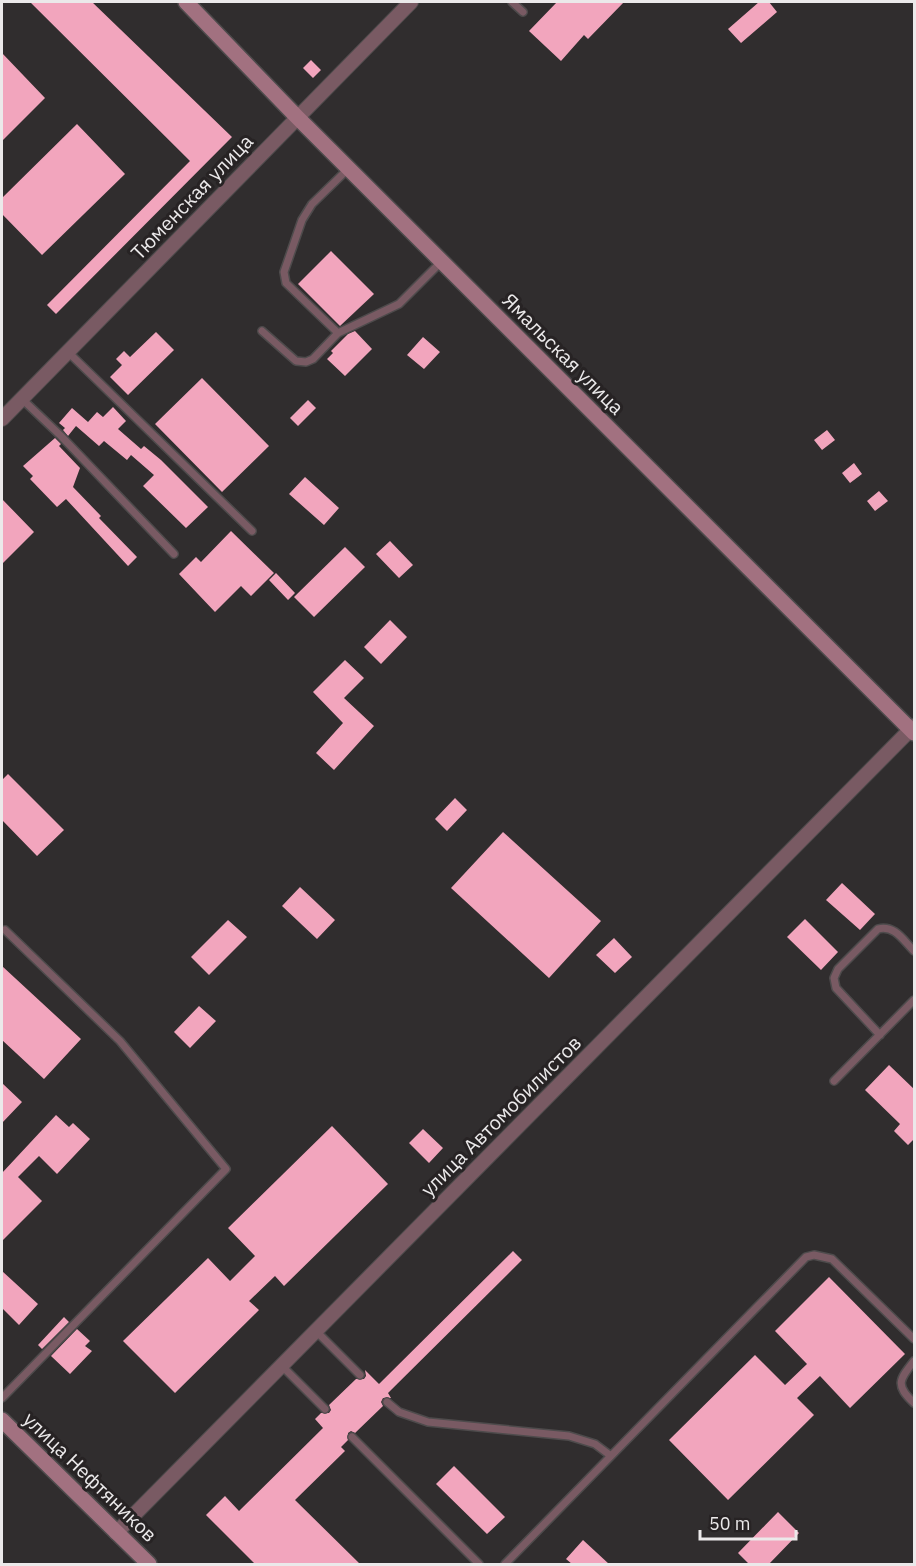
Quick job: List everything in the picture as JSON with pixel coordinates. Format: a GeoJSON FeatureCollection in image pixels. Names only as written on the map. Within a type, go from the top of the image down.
{"type":"FeatureCollection","features":[{"type":"Feature","properties":{"kind":"street","name":"Ямальская улица"},"geometry":{"type":"LineString","coordinates":[[188,2],[348,169],[913,730]]}},
{"type":"Feature","properties":{"kind":"street","name":"Тюменская улица"},"geometry":{"type":"LineString","coordinates":[[2,419],[411,2]]}},
{"type":"Feature","properties":{"kind":"street","name":"улица Автомобилистов"},"geometry":{"type":"LineString","coordinates":[[116,1533],[913,730]]}},
{"type":"Feature","properties":{"kind":"street","name":"улица Нефтяников"},"geometry":{"type":"LineString","coordinates":[[2,1420],[149,1564]]}},
{"type":"Feature","properties":{"kind":"lane"},"geometry":{"type":"LineString","coordinates":[[512,2],[523,12]]}},
{"type":"Feature","properties":{"kind":"lane"},"geometry":{"type":"LineString","coordinates":[[338,333],[286,283],[284,272],[306,212],[320,195],[348,169]]}},
{"type":"Feature","properties":{"kind":"lane"},"geometry":{"type":"LineString","coordinates":[[262,331],[299,362],[313,359],[338,333],[399,304],[441,262]]}},
{"type":"Feature","properties":{"kind":"lane"},"geometry":{"type":"LineString","coordinates":[[68,352],[252,531]]}},
{"type":"Feature","properties":{"kind":"lane"},"geometry":{"type":"LineString","coordinates":[[21,399],[61,436],[174,554]]}},
{"type":"Feature","properties":{"kind":"lane"},"geometry":{"type":"LineString","coordinates":[[880,1035],[836,988],[834,978],[838,969],[878,929],[886,927],[893,929],[915,951]]}},
{"type":"Feature","properties":{"kind":"lane"},"geometry":{"type":"LineString","coordinates":[[2,1398],[226,1169],[120,1041],[5,930]]}},
{"type":"Feature","properties":{"kind":"lane"},"geometry":{"type":"LineString","coordinates":[[834,1081],[915,1000]]}},
{"type":"Feature","properties":{"kind":"lane"},"geometry":{"type":"LineString","coordinates":[[505,1564],[806,1257],[813,1255],[832,1260],[915,1339]]}},
{"type":"Feature","properties":{"kind":"lane"},"geometry":{"type":"LineString","coordinates":[[316,1331],[360,1375]]}},
{"type":"Feature","properties":{"kind":"lane"},"geometry":{"type":"LineString","coordinates":[[915,1361],[902,1376],[900,1385],[904,1393],[915,1403]]}},
{"type":"Feature","properties":{"kind":"lane"},"geometry":{"type":"LineString","coordinates":[[282,1366],[325,1410]]}},
{"type":"Feature","properties":{"kind":"lane"},"geometry":{"type":"LineString","coordinates":[[387,1402],[399,1412],[428,1422],[569,1436],[595,1444],[611,1456]]}},
{"type":"Feature","properties":{"kind":"lane"},"geometry":{"type":"LineString","coordinates":[[351,1437],[479,1564]]}},
{"type":"Feature","properties":{"kind":"building"},"geometry":{"type":"Polygon","coordinates":[[[30,2],[92,2],[232,137],[56,314],[47,305],[190,161],[30,2]]]}},
{"type":"Feature","properties":{"kind":"building"},"geometry":{"type":"Polygon","coordinates":[[[557,2],[624,2],[588,39],[584,35],[561,61],[529,31],[557,2]]]}},
{"type":"Feature","properties":{"kind":"building"},"geometry":{"type":"Polygon","coordinates":[[[759,2],[769,2],[777,12],[741,43],[728,29],[759,2]]]}},
{"type":"Feature","properties":{"kind":"building"},"geometry":{"type":"Polygon","coordinates":[[[2,53],[45,98],[2,141],[2,53]]]}},
{"type":"Feature","properties":{"kind":"building"},"geometry":{"type":"Polygon","coordinates":[[[311,60],[321,70],[313,78],[303,68],[311,60]]]}},
{"type":"Feature","properties":{"kind":"building"},"geometry":{"type":"Polygon","coordinates":[[[77,124],[125,174],[42,255],[2,214],[2,198],[77,124]]]}},
{"type":"Feature","properties":{"kind":"building"},"geometry":{"type":"Polygon","coordinates":[[[331,251],[374,294],[340,326],[298,284],[331,251]]]}},
{"type":"Feature","properties":{"kind":"building"},"geometry":{"type":"Polygon","coordinates":[[[355,331],[372,349],[345,376],[327,359],[333,353],[331,351],[348,334],[355,331]]]}},
{"type":"Feature","properties":{"kind":"building"},"geometry":{"type":"Polygon","coordinates":[[[156,332],[174,350],[128,395],[110,377],[122,365],[116,359],[124,351],[130,357],[156,332]]]}},
{"type":"Feature","properties":{"kind":"building"},"geometry":{"type":"Polygon","coordinates":[[[423,337],[440,352],[424,369],[407,355],[423,337]]]}},
{"type":"Feature","properties":{"kind":"building"},"geometry":{"type":"Polygon","coordinates":[[[202,378],[269,446],[222,492],[155,424],[202,378]]]}},
{"type":"Feature","properties":{"kind":"building"},"geometry":{"type":"Polygon","coordinates":[[[308,400],[316,408],[298,426],[290,418],[308,400]]]}},
{"type":"Feature","properties":{"kind":"building"},"geometry":{"type":"Polygon","coordinates":[[[113,407],[126,421],[118,429],[141,449],[144,446],[161,460],[208,507],[186,528],[143,486],[154,475],[131,455],[127,460],[104,441],[99,446],[76,426],[68,436],[63,430],[65,428],[59,423],[72,408],[88,422],[97,412],[103,417],[113,407]]]}},
{"type":"Feature","properties":{"kind":"building"},"geometry":{"type":"Polygon","coordinates":[[[827,430],[835,440],[822,450],[814,440],[827,430]]]}},
{"type":"Feature","properties":{"kind":"building"},"geometry":{"type":"Polygon","coordinates":[[[55,438],[61,444],[59,446],[80,468],[73,487],[137,557],[128,566],[66,499],[57,507],[30,479],[33,476],[23,466],[55,438]]]}},
{"type":"Feature","properties":{"kind":"building"},"geometry":{"type":"Polygon","coordinates":[[[854,463],[862,474],[850,483],[842,473],[854,463]]]}},
{"type":"Feature","properties":{"kind":"building"},"geometry":{"type":"Polygon","coordinates":[[[305,477],[339,508],[324,525],[289,494],[305,477]]]}},
{"type":"Feature","properties":{"kind":"building"},"geometry":{"type":"Polygon","coordinates":[[[879,491],[888,501],[875,511],[867,501],[879,491]]]}},
{"type":"Feature","properties":{"kind":"building"},"geometry":{"type":"Polygon","coordinates":[[[2,499],[34,532],[2,564],[2,499]]]}},
{"type":"Feature","properties":{"kind":"building"},"geometry":{"type":"Polygon","coordinates":[[[231,531],[274,573],[251,596],[241,586],[215,612],[179,574],[196,557],[201,562],[231,531]]]}},
{"type":"Feature","properties":{"kind":"building"},"geometry":{"type":"Polygon","coordinates":[[[390,541],[413,565],[399,578],[376,554],[390,541]]]}},
{"type":"Feature","properties":{"kind":"building"},"geometry":{"type":"Polygon","coordinates":[[[345,547],[365,567],[314,617],[294,597],[345,547]]]}},
{"type":"Feature","properties":{"kind":"building"},"geometry":{"type":"Polygon","coordinates":[[[276,573],[295,593],[288,600],[269,580],[276,573]]]}},
{"type":"Feature","properties":{"kind":"building"},"geometry":{"type":"Polygon","coordinates":[[[390,620],[407,637],[381,664],[364,647],[390,620]]]}},
{"type":"Feature","properties":{"kind":"building"},"geometry":{"type":"Polygon","coordinates":[[[345,660],[364,678],[344,698],[374,726],[334,770],[316,753],[343,723],[313,692],[345,660]]]}},
{"type":"Feature","properties":{"kind":"building"},"geometry":{"type":"Polygon","coordinates":[[[8,774],[64,830],[37,856],[2,820],[2,780],[8,774]]]}},
{"type":"Feature","properties":{"kind":"building"},"geometry":{"type":"Polygon","coordinates":[[[455,798],[467,810],[447,831],[435,819],[455,798]]]}},
{"type":"Feature","properties":{"kind":"building"},"geometry":{"type":"Polygon","coordinates":[[[503,832],[601,921],[549,978],[451,888],[503,832]]]}},
{"type":"Feature","properties":{"kind":"building"},"geometry":{"type":"Polygon","coordinates":[[[842,883],[875,914],[860,930],[826,900],[842,883]]]}},
{"type":"Feature","properties":{"kind":"building"},"geometry":{"type":"Polygon","coordinates":[[[300,887],[335,920],[317,939],[282,906],[300,887]]]}},
{"type":"Feature","properties":{"kind":"building"},"geometry":{"type":"Polygon","coordinates":[[[805,919],[838,952],[821,970],[787,937],[805,919]]]}},
{"type":"Feature","properties":{"kind":"building"},"geometry":{"type":"Polygon","coordinates":[[[228,920],[247,937],[209,975],[191,957],[228,920]]]}},
{"type":"Feature","properties":{"kind":"building"},"geometry":{"type":"Polygon","coordinates":[[[614,938],[632,957],[615,973],[596,955],[614,938]]]}},
{"type":"Feature","properties":{"kind":"building"},"geometry":{"type":"Polygon","coordinates":[[[2,966],[81,1039],[44,1079],[2,1040],[2,966]]]}},
{"type":"Feature","properties":{"kind":"building"},"geometry":{"type":"Polygon","coordinates":[[[199,1006],[216,1021],[190,1048],[174,1032],[199,1006]]]}},
{"type":"Feature","properties":{"kind":"building"},"geometry":{"type":"Polygon","coordinates":[[[889,1065],[915,1090],[915,1138],[908,1145],[894,1131],[900,1124],[865,1090],[889,1065]]]}},
{"type":"Feature","properties":{"kind":"building"},"geometry":{"type":"Polygon","coordinates":[[[2,1083],[22,1102],[2,1123],[2,1083]]]}},
{"type":"Feature","properties":{"kind":"building"},"geometry":{"type":"Polygon","coordinates":[[[56,1115],[69,1127],[73,1123],[90,1139],[57,1174],[39,1156],[18,1177],[42,1201],[2,1241],[2,1173],[56,1115]]]}},
{"type":"Feature","properties":{"kind":"building"},"geometry":{"type":"Polygon","coordinates":[[[332,1126],[388,1184],[284,1286],[275,1276],[249,1301],[259,1310],[175,1393],[123,1341],[208,1258],[230,1281],[255,1256],[228,1228],[332,1126]]]}},
{"type":"Feature","properties":{"kind":"building"},"geometry":{"type":"Polygon","coordinates":[[[423,1129],[443,1148],[429,1163],[409,1143],[423,1129]]]}},
{"type":"Feature","properties":{"kind":"building"},"geometry":{"type":"Polygon","coordinates":[[[513,1251],[522,1260],[388,1393],[391,1398],[383,1398],[381,1402],[383,1406],[355,1433],[351,1431],[348,1433],[348,1440],[341,1447],[345,1451],[295,1500],[360,1564],[255,1564],[206,1515],[225,1496],[239,1511],[323,1428],[315,1419],[321,1413],[329,1413],[331,1410],[329,1405],[356,1379],[364,1379],[365,1370],[379,1384],[513,1251]]]}},
{"type":"Feature","properties":{"kind":"building"},"geometry":{"type":"Polygon","coordinates":[[[2,1271],[38,1304],[19,1325],[2,1308],[2,1271]]]}},
{"type":"Feature","properties":{"kind":"building"},"geometry":{"type":"Polygon","coordinates":[[[829,1277],[905,1354],[850,1408],[820,1376],[797,1398],[814,1415],[728,1500],[669,1440],[755,1355],[785,1385],[807,1364],[775,1331],[829,1277]]]}},
{"type":"Feature","properties":{"kind":"building"},"geometry":{"type":"Polygon","coordinates":[[[64,1317],[69,1322],[42,1349],[38,1345],[64,1317]]]}},
{"type":"Feature","properties":{"kind":"building"},"geometry":{"type":"Polygon","coordinates":[[[77,1329],[90,1341],[85,1346],[92,1351],[70,1374],[51,1356],[77,1329]]]}},
{"type":"Feature","properties":{"kind":"building"},"geometry":{"type":"Polygon","coordinates":[[[454,1466],[505,1517],[487,1534],[436,1484],[454,1466]]]}},
{"type":"Feature","properties":{"kind":"building"},"geometry":{"type":"Polygon","coordinates":[[[778,1512],[799,1533],[769,1564],[749,1564],[738,1553],[778,1512]]]}},
{"type":"Feature","properties":{"kind":"building"},"geometry":{"type":"Polygon","coordinates":[[[583,1540],[609,1564],[572,1564],[566,1559],[583,1540]]]}}]}
